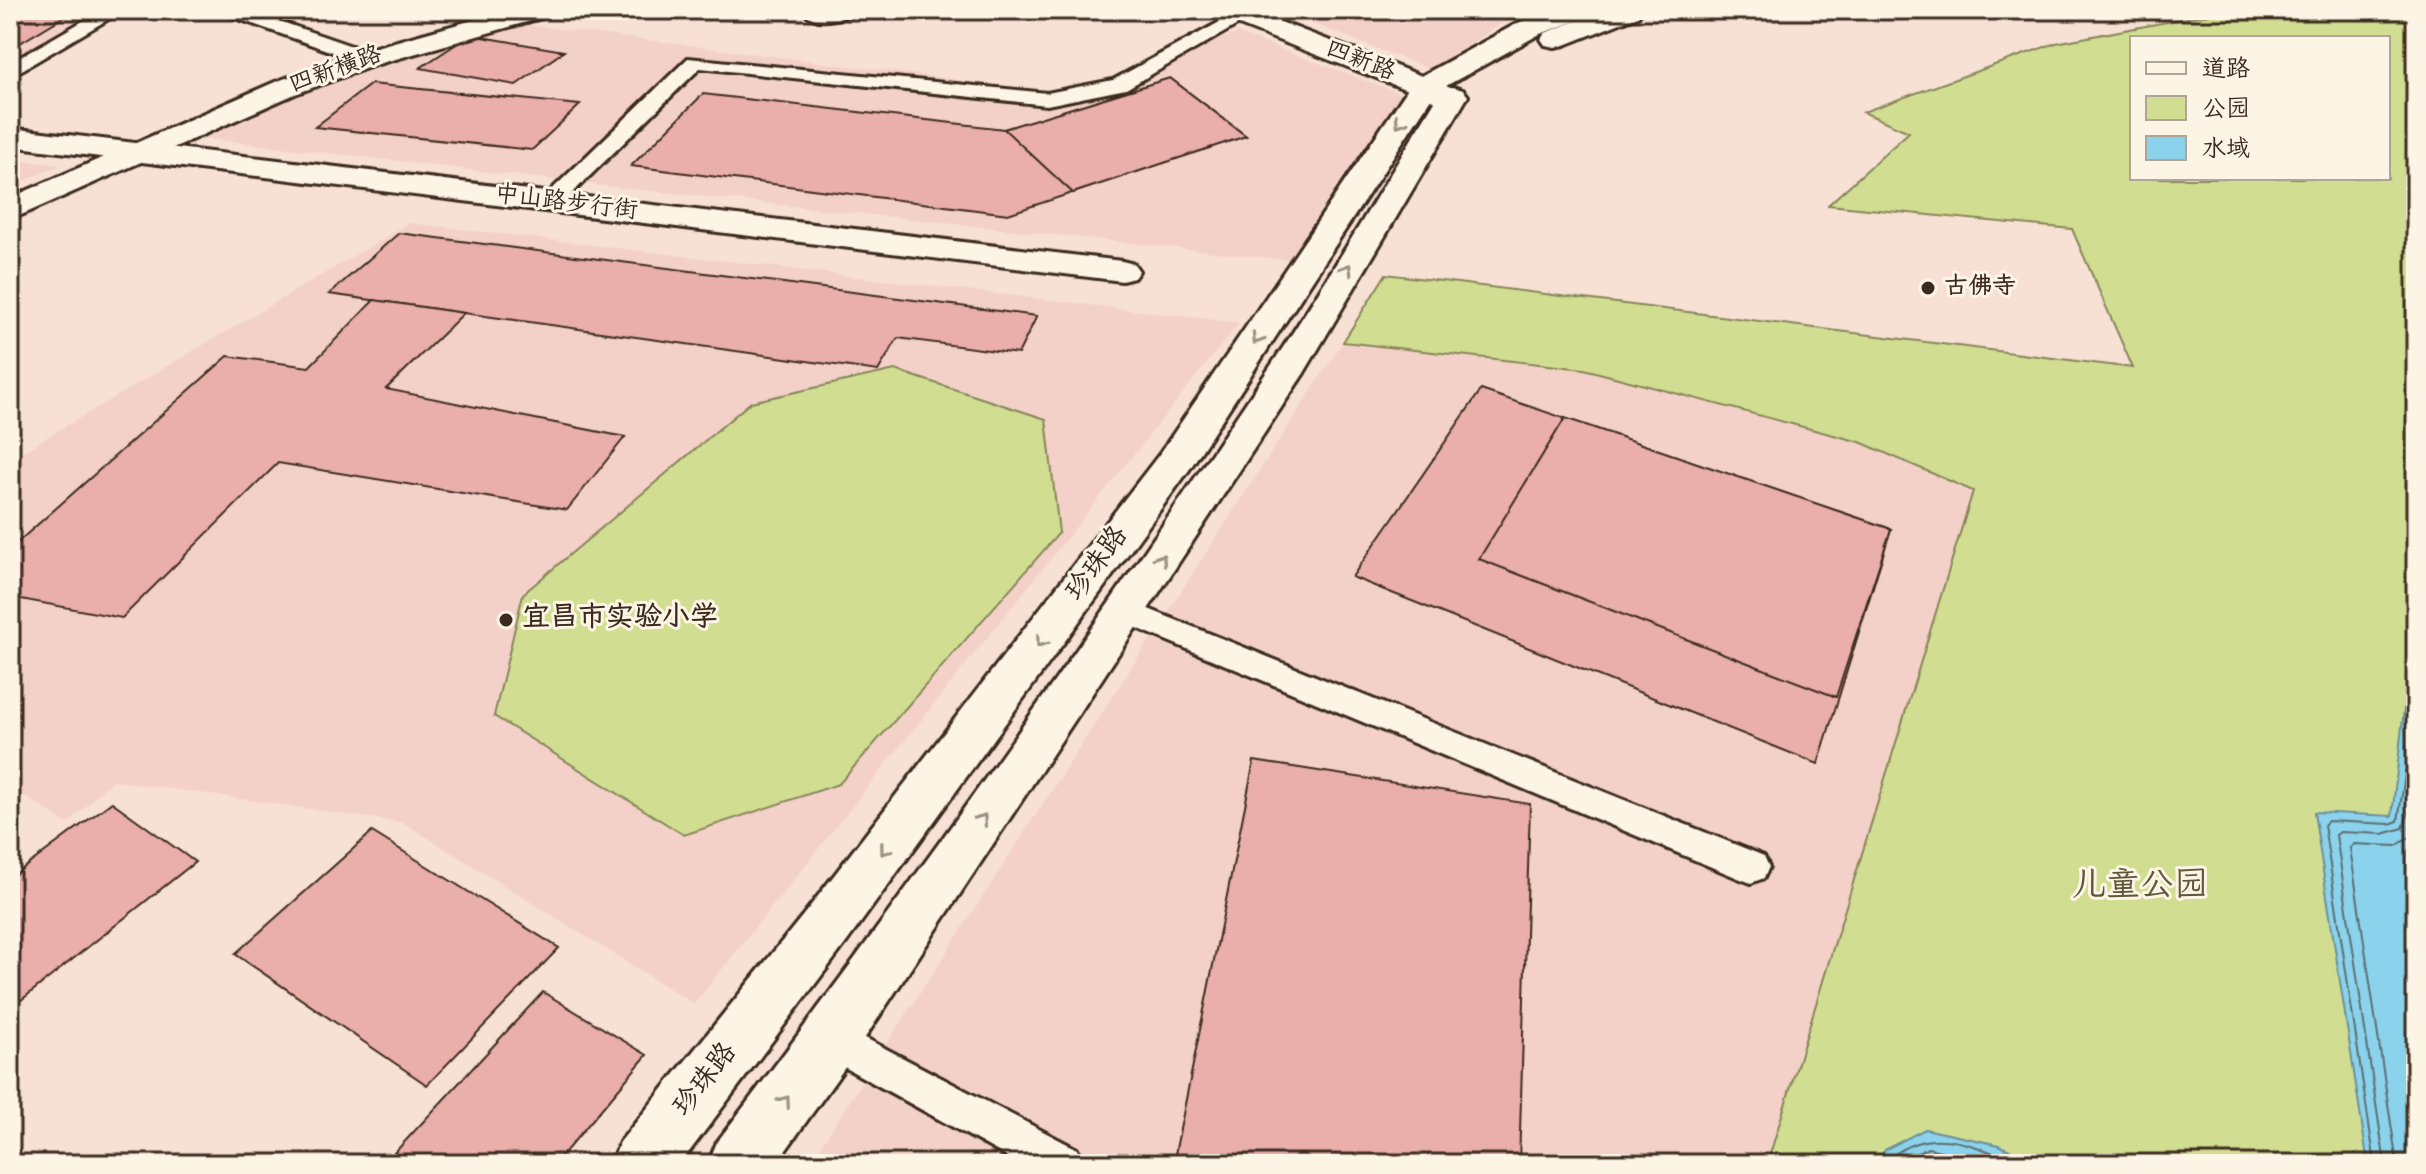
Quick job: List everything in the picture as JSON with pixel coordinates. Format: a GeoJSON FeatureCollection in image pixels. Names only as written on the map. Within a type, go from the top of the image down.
{"type":"FeatureCollection","features":[{"type":"Feature","properties":{"kind":"main road","name":"四新横路"},"geometry":{"type":"LineString","coordinates":[[10,210],[285,88],[368,58],[539,10]]}},
{"type":"Feature","properties":{"kind":"main road","name":"珍珠路"},"geometry":{"type":"LineString","coordinates":[[642,1164],[836,914],[1166,473],[1437,92],[1530,28],[1581,10]]}},
{"type":"Feature","properties":{"kind":"main road","name":"珍珠路"},"geometry":{"type":"LineString","coordinates":[[739,1164],[831,1039],[1126,611],[1285,373],[1437,92],[1557,38],[1629,10]]}},
{"type":"Feature","properties":{"kind":"main road","name":"四新路"},"geometry":{"type":"LineString","coordinates":[[1232,13],[1437,92]]}},
{"type":"Feature","properties":{"kind":"main road","name":"中山路步行街"},"geometry":{"type":"LineString","coordinates":[[10,137],[1122,271]]}},
{"type":"Feature","properties":{"kind":"lane"},"geometry":{"type":"LineString","coordinates":[[10,71],[115,10]]}},
{"type":"Feature","properties":{"kind":"lane"},"geometry":{"type":"LineString","coordinates":[[230,10],[368,58]]}},
{"type":"Feature","properties":{"kind":"lane"},"geometry":{"type":"LineString","coordinates":[[811,10],[818,16],[849,10]]}},
{"type":"Feature","properties":{"kind":"lane"},"geometry":{"type":"LineString","coordinates":[[550,202],[695,62],[1047,99],[1119,85],[1232,13]]}},
{"type":"Feature","properties":{"kind":"lane"},"geometry":{"type":"LineString","coordinates":[[1126,611],[1751,867]]}},
{"type":"Feature","properties":{"kind":"lane"},"geometry":{"type":"LineString","coordinates":[[831,1039],[1062,1164]]}},
{"type":"Feature","properties":{"kind":"shaded area"},"geometry":{"type":"Polygon","coordinates":[[[10,10],[103,10],[10,63],[10,10]]]}},
{"type":"Feature","properties":{"kind":"shaded area"},"geometry":{"type":"Polygon","coordinates":[[[1278,10],[1534,10],[1497,26],[1432,70],[1278,10]]]}},
{"type":"Feature","properties":{"kind":"shaded area"},"geometry":{"type":"Polygon","coordinates":[[[512,23],[1044,91],[1112,79],[1237,33],[1402,94],[1289,260],[588,184],[197,137],[370,62],[512,23]]]}},
{"type":"Feature","properties":{"kind":"shaded area"},"geometry":{"type":"Polygon","coordinates":[[[10,159],[60,165],[10,187],[10,159]]]}},
{"type":"Feature","properties":{"kind":"shaded area","name":"宜昌市实验小学"},"geometry":{"type":"Polygon","coordinates":[[[410,223],[1239,323],[694,1004],[404,823],[112,780],[68,824],[10,787],[10,459],[410,223]]]}},
{"type":"Feature","properties":{"kind":"shaded area"},"geometry":{"type":"Polygon","coordinates":[[[1343,342],[1584,369],[1860,442],[1974,491],[1767,1164],[809,1164],[1343,342]]]}},
{"type":"Feature","properties":{"kind":"green space","name":"儿童公园"},"geometry":{"type":"Polygon","coordinates":[[[2230,10],[2416,10],[2416,1164],[1767,1164],[1973,491],[1860,442],[1584,369],[1343,342],[1386,274],[2133,368],[2072,229],[1828,205],[1909,132],[1863,112],[2056,43],[2230,10]]]}},
{"type":"Feature","properties":{"kind":"green space"},"geometry":{"type":"Polygon","coordinates":[[[895,370],[1046,419],[1059,533],[839,784],[684,835],[494,716],[523,594],[751,402],[895,370]]]}},
{"type":"Feature","properties":{"kind":"water"},"geometry":{"type":"Polygon","coordinates":[[[2416,695],[2416,1164],[2368,1164],[2314,812],[2392,816],[2405,699],[2416,695]]]}},
{"type":"Feature","properties":{"kind":"water"},"geometry":{"type":"Polygon","coordinates":[[[1925,1129],[1999,1145],[2038,1164],[1873,1164],[1886,1149],[1925,1129]]]}},
{"type":"Feature","properties":{"kind":"building"},"geometry":{"type":"Polygon","coordinates":[[[10,10],[75,10],[10,49],[10,10]]]}},
{"type":"Feature","properties":{"kind":"building"},"geometry":{"type":"Polygon","coordinates":[[[470,35],[564,51],[516,85],[420,68],[470,35]]]}},
{"type":"Feature","properties":{"kind":"building"},"geometry":{"type":"Polygon","coordinates":[[[1170,78],[1246,136],[1008,214],[631,166],[703,94],[1004,129],[1170,78]]]}},
{"type":"Feature","properties":{"kind":"building"},"geometry":{"type":"Polygon","coordinates":[[[1170,78],[1246,136],[1073,193],[1004,129],[1170,78]]]}},
{"type":"Feature","properties":{"kind":"building"},"geometry":{"type":"Polygon","coordinates":[[[371,84],[580,105],[532,150],[315,127],[371,84]]]}},
{"type":"Feature","properties":{"kind":"building"},"geometry":{"type":"Polygon","coordinates":[[[399,233],[1037,316],[1018,354],[898,338],[878,371],[329,294],[399,233]]]}},
{"type":"Feature","properties":{"kind":"building"},"geometry":{"type":"Polygon","coordinates":[[[374,300],[464,313],[386,389],[625,437],[567,510],[278,463],[122,618],[10,597],[10,549],[228,356],[309,367],[374,300]]]}},
{"type":"Feature","properties":{"kind":"building"},"geometry":{"type":"Polygon","coordinates":[[[1481,390],[1891,529],[1818,764],[1352,577],[1481,390]]]}},
{"type":"Feature","properties":{"kind":"building"},"geometry":{"type":"Polygon","coordinates":[[[1565,418],[1891,529],[1836,697],[1479,559],[1565,418]]]}},
{"type":"Feature","properties":{"kind":"building"},"geometry":{"type":"Polygon","coordinates":[[[1254,761],[1530,804],[1519,1164],[1173,1164],[1254,761]]]}},
{"type":"Feature","properties":{"kind":"building"},"geometry":{"type":"Polygon","coordinates":[[[112,802],[195,862],[10,1009],[10,878],[112,802]]]}},
{"type":"Feature","properties":{"kind":"building"},"geometry":{"type":"Polygon","coordinates":[[[372,832],[559,948],[427,1085],[235,954],[372,832]]]}},
{"type":"Feature","properties":{"kind":"building"},"geometry":{"type":"Polygon","coordinates":[[[543,992],[647,1055],[555,1164],[384,1164],[543,992]]]}},
{"type":"Feature","properties":{"kind":"place","name":"古佛寺"},"geometry":{"type":"Point","coordinates":[1928,288]}},
{"type":"Feature","properties":{"kind":"place","name":"宜昌市实验小学"},"geometry":{"type":"Point","coordinates":[506,620]}}]}
